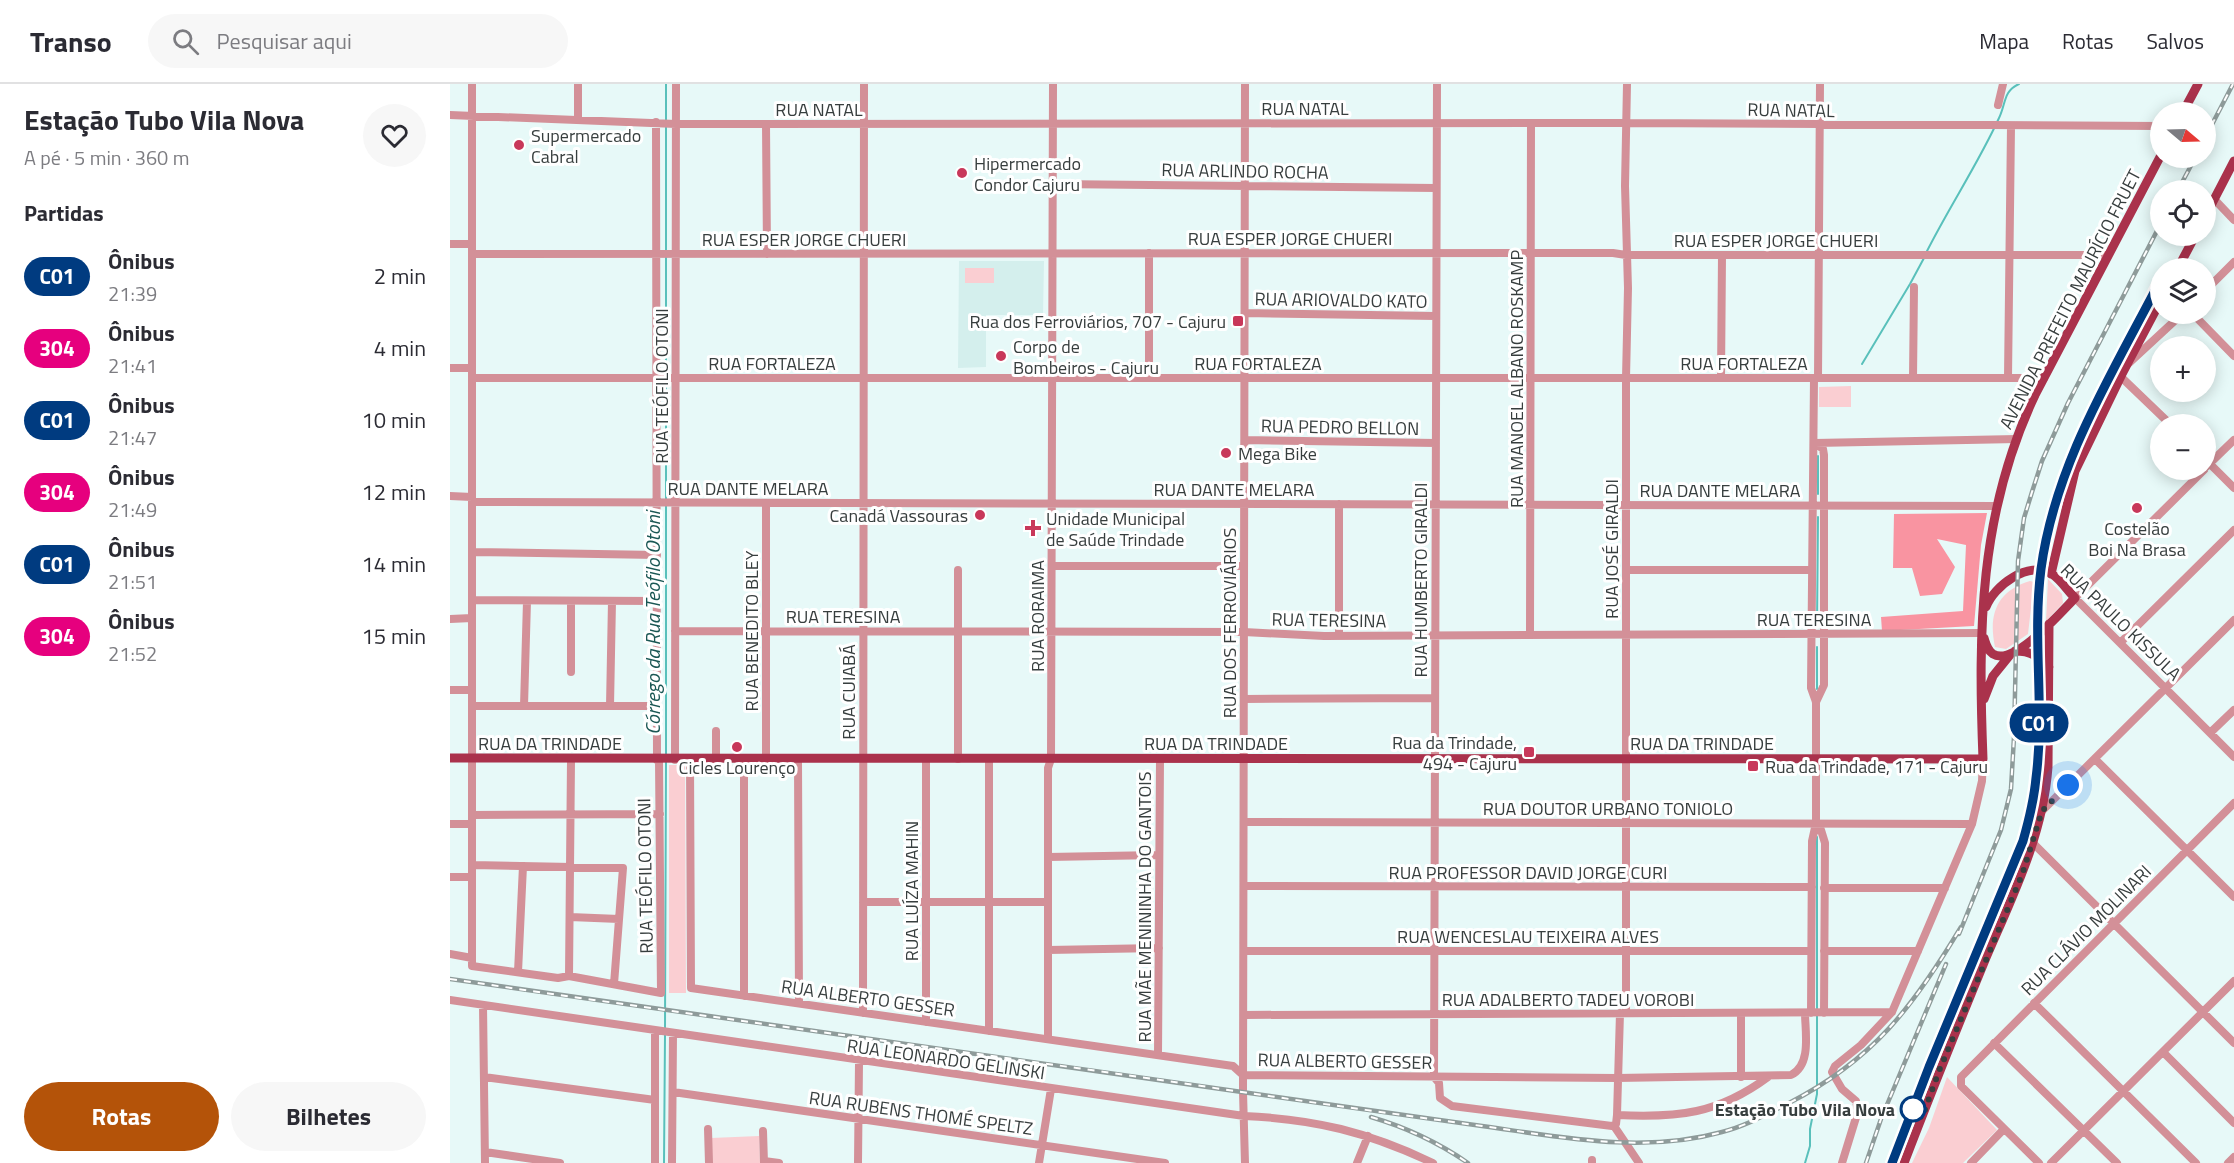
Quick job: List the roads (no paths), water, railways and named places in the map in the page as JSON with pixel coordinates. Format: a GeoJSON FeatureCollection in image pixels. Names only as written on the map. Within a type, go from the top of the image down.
{"type":"FeatureCollection","features":[{"type":"Feature","properties":{"kind":"main road"},"geometry":{"type":"LineString","coordinates":[[2188,102],[2198,84]]}},
{"type":"Feature","properties":{"kind":"main road"},"geometry":{"type":"LineString","coordinates":[[2216,196],[2234,161]]}},
{"type":"Feature","properties":{"kind":"main road","name":"AVENIDA PREFEITO MAURÍCIO FRUET"},"geometry":{"type":"LineString","coordinates":[[1983,759],[1982,633],[1986,566],[1997,506],[2017,439],[2044,378],[2154,168]]}},
{"type":"Feature","properties":{"kind":"main road"},"geometry":{"type":"LineString","coordinates":[[2051,574],[2072,478],[2120,376],[2150,321]]}},
{"type":"Feature","properties":{"kind":"main road","name":"RUA PAULO KISSULA"},"geometry":{"type":"LineString","coordinates":[[1983,618],[1988,600],[2002,586],[2026,572],[2041,571],[2051,574],[2075,598]]}},
{"type":"Feature","properties":{"kind":"main road"},"geometry":{"type":"LineString","coordinates":[[1982,716],[1985,696],[1999,665],[2038,636],[2075,598]]}},
{"type":"Feature","properties":{"kind":"main road"},"geometry":{"type":"LineString","coordinates":[[1904,1163],[1939,1071],[2033,843],[2042,811],[2048,767],[2049,624]]}},
{"type":"Feature","properties":{"kind":"main road"},"geometry":{"type":"LineString","coordinates":[[1982,633],[1987,648],[1994,654],[2003,656],[2015,651],[2031,652],[2049,667]]}},
{"type":"Feature","properties":{"kind":"main road","name":"RUA DA TRINDADE"},"geometry":{"type":"LineString","coordinates":[[450,758],[472,760],[1983,759]]}},
{"type":"Feature","properties":{"kind":"street"},"geometry":{"type":"LineString","coordinates":[[472,84],[472,962]]}},
{"type":"Feature","properties":{"kind":"street"},"geometry":{"type":"LineString","coordinates":[[578,84],[578,119]]}},
{"type":"Feature","properties":{"kind":"street","name":"RUA TEÓFILO OTONI"},"geometry":{"type":"LineString","coordinates":[[675,760],[676,84]]}},
{"type":"Feature","properties":{"kind":"street","name":"RUA CUIABÁ"},"geometry":{"type":"LineString","coordinates":[[863,1012],[864,84]]}},
{"type":"Feature","properties":{"kind":"street","name":"RUA RORAIMA"},"geometry":{"type":"LineString","coordinates":[[1048,1039],[1048,768],[1052,759],[1053,84]]}},
{"type":"Feature","properties":{"kind":"street","name":"RUA DOS FERROVIÁRIOS"},"geometry":{"type":"LineString","coordinates":[[1245,84],[1245,1163]]}},
{"type":"Feature","properties":{"kind":"street","name":"RUA HUMBERTO GIRALDI"},"geometry":{"type":"LineString","coordinates":[[1434,1077],[1437,84]]}},
{"type":"Feature","properties":{"kind":"street","name":"RUA JOSÉ GIRALDI"},"geometry":{"type":"LineString","coordinates":[[1614,1126],[1617,1122],[1617,1078],[1626,951],[1627,84]]}},
{"type":"Feature","properties":{"kind":"street"},"geometry":{"type":"LineString","coordinates":[[1808,1013],[1813,835],[1816,823],[1816,702],[1811,688],[1811,634],[1812,454],[1815,443],[1820,84]]}},
{"type":"Feature","properties":{"kind":"street"},"geometry":{"type":"LineString","coordinates":[[1998,105],[2003,84]]}},
{"type":"Feature","properties":{"kind":"street","name":"RUA NATAL"},"geometry":{"type":"LineString","coordinates":[[450,115],[676,124],[1627,123],[1820,126],[2150,126]]}},
{"type":"Feature","properties":{"kind":"street","name":"RUA TEÓFILO OTONI"},"geometry":{"type":"LineString","coordinates":[[614,984],[662,993],[657,706],[656,122]]}},
{"type":"Feature","properties":{"kind":"street","name":"RUA MANOEL ALBANO ROSKAMP"},"geometry":{"type":"LineString","coordinates":[[1530,635],[1531,123]]}},
{"type":"Feature","properties":{"kind":"street"},"geometry":{"type":"LineString","coordinates":[[766,124],[767,254]]}},
{"type":"Feature","properties":{"kind":"street"},"geometry":{"type":"LineString","coordinates":[[2007,126],[2010,255],[2008,378]]}},
{"type":"Feature","properties":{"kind":"street","name":"RUA ARLINDO ROCHA"},"geometry":{"type":"LineString","coordinates":[[1053,184],[1436,188]]}},
{"type":"Feature","properties":{"kind":"street"},"geometry":{"type":"LineString","coordinates":[[2216,202],[2234,220]]}},
{"type":"Feature","properties":{"kind":"street"},"geometry":{"type":"LineString","coordinates":[[450,244],[472,244]]}},
{"type":"Feature","properties":{"kind":"street"},"geometry":{"type":"LineString","coordinates":[[1149,253],[1149,378]]}},
{"type":"Feature","properties":{"kind":"street","name":"RUA ESPER JORGE CHUERI"},"geometry":{"type":"LineString","coordinates":[[472,254],[2108,255]]}},
{"type":"Feature","properties":{"kind":"street"},"geometry":{"type":"LineString","coordinates":[[1721,378],[1722,255]]}},
{"type":"Feature","properties":{"kind":"street"},"geometry":{"type":"LineString","coordinates":[[2216,280],[2234,262]]}},
{"type":"Feature","properties":{"kind":"street"},"geometry":{"type":"LineString","coordinates":[[1913,378],[1914,287]]}},
{"type":"Feature","properties":{"kind":"street","name":"RUA ARIOVALDO KATO"},"geometry":{"type":"LineString","coordinates":[[1245,313],[1436,316]]}},
{"type":"Feature","properties":{"kind":"street"},"geometry":{"type":"LineString","coordinates":[[2127,364],[2171,324]]}},
{"type":"Feature","properties":{"kind":"street"},"geometry":{"type":"LineString","coordinates":[[2203,324],[2234,356]]}},
{"type":"Feature","properties":{"kind":"street"},"geometry":{"type":"LineString","coordinates":[[450,368],[472,368]]}},
{"type":"Feature","properties":{"kind":"street"},"geometry":{"type":"LineString","coordinates":[[2120,376],[2160,414]]}},
{"type":"Feature","properties":{"kind":"street","name":"RUA FORTALEZA"},"geometry":{"type":"LineString","coordinates":[[472,378],[2044,378]]}},
{"type":"Feature","properties":{"kind":"street"},"geometry":{"type":"LineString","coordinates":[[1815,443],[2017,439]]}},
{"type":"Feature","properties":{"kind":"street"},"geometry":{"type":"LineString","coordinates":[[2216,456],[2234,440]]}},
{"type":"Feature","properties":{"kind":"street","name":"RUA PEDRO BELLON"},"geometry":{"type":"LineString","coordinates":[[1245,441],[1436,442]]}},
{"type":"Feature","properties":{"kind":"street"},"geometry":{"type":"LineString","coordinates":[[1815,443],[1823,449],[1824,454],[1824,685],[1816,702]]}},
{"type":"Feature","properties":{"kind":"street"},"geometry":{"type":"LineString","coordinates":[[2216,473],[2234,488]]}},
{"type":"Feature","properties":{"kind":"street"},"geometry":{"type":"LineString","coordinates":[[2075,598],[2191,480]]}},
{"type":"Feature","properties":{"kind":"street","name":"RUA DANTE MELARA"},"geometry":{"type":"LineString","coordinates":[[450,496],[472,499],[766,503],[1997,506]]}},
{"type":"Feature","properties":{"kind":"street","name":"RUA BENEDITO BLEY"},"geometry":{"type":"LineString","coordinates":[[766,503],[766,760]]}},
{"type":"Feature","properties":{"kind":"street"},"geometry":{"type":"LineString","coordinates":[[1339,504],[1339,636]]}},
{"type":"Feature","properties":{"kind":"street"},"geometry":{"type":"LineString","coordinates":[[2120,643],[2234,530]]}},
{"type":"Feature","properties":{"kind":"street"},"geometry":{"type":"LineString","coordinates":[[472,552],[657,555]]}},
{"type":"Feature","properties":{"kind":"street"},"geometry":{"type":"LineString","coordinates":[[1052,566],[1244,566]]}},
{"type":"Feature","properties":{"kind":"street"},"geometry":{"type":"LineString","coordinates":[[958,570],[958,759]]}},
{"type":"Feature","properties":{"kind":"street"},"geometry":{"type":"LineString","coordinates":[[1626,570],[1812,570]]}},
{"type":"Feature","properties":{"kind":"street","name":"RUA PAULO KISSULA"},"geometry":{"type":"LineString","coordinates":[[2075,598],[2234,758]]}},
{"type":"Feature","properties":{"kind":"street"},"geometry":{"type":"LineString","coordinates":[[472,600],[657,602]]}},
{"type":"Feature","properties":{"kind":"street"},"geometry":{"type":"LineString","coordinates":[[524,706],[526,600]]}},
{"type":"Feature","properties":{"kind":"street"},"geometry":{"type":"LineString","coordinates":[[571,601],[572,672]]}},
{"type":"Feature","properties":{"kind":"street"},"geometry":{"type":"LineString","coordinates":[[610,706],[612,601]]}},
{"type":"Feature","properties":{"kind":"street"},"geometry":{"type":"LineString","coordinates":[[450,619],[472,618]]}},
{"type":"Feature","properties":{"kind":"street"},"geometry":{"type":"LineString","coordinates":[[2042,811],[2234,620]]}},
{"type":"Feature","properties":{"kind":"street","name":"RUA TERESINA"},"geometry":{"type":"LineString","coordinates":[[675,631],[1244,632],[1293,636],[1982,633]]}},
{"type":"Feature","properties":{"kind":"street"},"geometry":{"type":"LineString","coordinates":[[450,690],[472,690]]}},
{"type":"Feature","properties":{"kind":"street"},"geometry":{"type":"LineString","coordinates":[[1244,699],[1435,698]]}},
{"type":"Feature","properties":{"kind":"street"},"geometry":{"type":"LineString","coordinates":[[472,706],[657,706]]}},
{"type":"Feature","properties":{"kind":"street"},"geometry":{"type":"LineString","coordinates":[[2210,734],[2234,710]]}},
{"type":"Feature","properties":{"kind":"street"},"geometry":{"type":"LineString","coordinates":[[716,731],[716,760]]}},
{"type":"Feature","properties":{"kind":"street"},"geometry":{"type":"LineString","coordinates":[[798,759],[799,1004]]}},
{"type":"Feature","properties":{"kind":"street","name":"RUA LUÍZA MAHIN"},"geometry":{"type":"LineString","coordinates":[[926,759],[926,1022]]}},
{"type":"Feature","properties":{"kind":"street"},"geometry":{"type":"LineString","coordinates":[[989,759],[989,1031]]}},
{"type":"Feature","properties":{"kind":"street","name":"RUA MÃE MENININHA DO GANTOIS"},"geometry":{"type":"LineString","coordinates":[[1158,1055],[1160,759]]}},
{"type":"Feature","properties":{"kind":"street","name":"AVENIDA PREFEITO MAURÍCIO FRUET"},"geometry":{"type":"LineString","coordinates":[[1892,1012],[1972,824],[1982,781],[1983,759]]}},
{"type":"Feature","properties":{"kind":"street"},"geometry":{"type":"LineString","coordinates":[[2095,759],[2234,897]]}},
{"type":"Feature","properties":{"kind":"street"},"geometry":{"type":"LineString","coordinates":[[569,976],[571,760]]}},
{"type":"Feature","properties":{"kind":"street","name":"RUA ALBERTO GESSER"},"geometry":{"type":"LineString","coordinates":[[690,760],[691,988],[1233,1066],[1244,1075],[1617,1078],[1791,1075],[1798,1071],[1805,1060],[1808,1013]]}},
{"type":"Feature","properties":{"kind":"street"},"geometry":{"type":"LineString","coordinates":[[744,760],[744,996]]}},
{"type":"Feature","properties":{"kind":"street","name":"RUA CLÁVIO MOLINARI"},"geometry":{"type":"LineString","coordinates":[[2004,1129],[1961,1086],[1962,1074],[2234,803]]}},
{"type":"Feature","properties":{"kind":"street"},"geometry":{"type":"LineString","coordinates":[[472,815],[660,814]]}},
{"type":"Feature","properties":{"kind":"street","name":"RUA DOUTOR URBANO TONIOLO"},"geometry":{"type":"LineString","coordinates":[[1244,822],[1972,824]]}},
{"type":"Feature","properties":{"kind":"street"},"geometry":{"type":"LineString","coordinates":[[1816,823],[1824,836],[1824,1012]]}},
{"type":"Feature","properties":{"kind":"street"},"geometry":{"type":"LineString","coordinates":[[450,824],[472,824]]}},
{"type":"Feature","properties":{"kind":"street"},"geometry":{"type":"LineString","coordinates":[[2033,843],[2234,1043]]}},
{"type":"Feature","properties":{"kind":"street"},"geometry":{"type":"LineString","coordinates":[[1048,857],[1159,855]]}},
{"type":"Feature","properties":{"kind":"street"},"geometry":{"type":"LineString","coordinates":[[450,954],[472,962],[518,972],[558,978],[569,976],[614,984],[623,868],[472,865]]}},
{"type":"Feature","properties":{"kind":"street"},"geometry":{"type":"LineString","coordinates":[[518,972],[523,866]]}},
{"type":"Feature","properties":{"kind":"street"},"geometry":{"type":"LineString","coordinates":[[450,877],[472,877]]}},
{"type":"Feature","properties":{"kind":"street","name":"RUA PROFESSOR DAVID JORGE CURI"},"geometry":{"type":"LineString","coordinates":[[1244,886],[1812,887]]}},
{"type":"Feature","properties":{"kind":"street"},"geometry":{"type":"LineString","coordinates":[[1824,888],[1945,888]]}},
{"type":"Feature","properties":{"kind":"street"},"geometry":{"type":"LineString","coordinates":[[863,902],[1048,902]]}},
{"type":"Feature","properties":{"kind":"street"},"geometry":{"type":"LineString","coordinates":[[570,917],[619,919]]}},
{"type":"Feature","properties":{"kind":"street"},"geometry":{"type":"LineString","coordinates":[[1048,950],[1159,948]]}},
{"type":"Feature","properties":{"kind":"street","name":"RUA WENCESLAU TEIXEIRA ALVES"},"geometry":{"type":"LineString","coordinates":[[1244,951],[1811,951]]}},
{"type":"Feature","properties":{"kind":"street"},"geometry":{"type":"LineString","coordinates":[[1824,951],[1918,951]]}},
{"type":"Feature","properties":{"kind":"street"},"geometry":{"type":"LineString","coordinates":[[2051,1163],[2234,981]]}},
{"type":"Feature","properties":{"kind":"street","name":"RUA LEONARDO GELINSKI"},"geometry":{"type":"LineString","coordinates":[[450,1000],[859,1062],[1244,1116],[1321,1123],[1368,1136],[1433,1163]]}},
{"type":"Feature","properties":{"kind":"street"},"geometry":{"type":"LineString","coordinates":[[2034,1003],[2196,1163]]}},
{"type":"Feature","properties":{"kind":"street"},"geometry":{"type":"LineString","coordinates":[[483,1005],[485,1163]]}},
{"type":"Feature","properties":{"kind":"street"},"geometry":{"type":"LineString","coordinates":[[1842,1163],[1858,1111],[1856,1101],[1842,1089],[1832,1072],[1834,1066],[1860,1045],[1892,1012]]}},
{"type":"Feature","properties":{"kind":"street","name":"RUA ADALBERTO TADEU VOROBI"},"geometry":{"type":"LineString","coordinates":[[1244,1015],[1892,1012]]}},
{"type":"Feature","properties":{"kind":"street"},"geometry":{"type":"LineString","coordinates":[[1741,1013],[1741,1077]]}},
{"type":"Feature","properties":{"kind":"street"},"geometry":{"type":"LineString","coordinates":[[655,1163],[656,1031]]}},
{"type":"Feature","properties":{"kind":"street"},"geometry":{"type":"LineString","coordinates":[[671,1033],[672,1163]]}},
{"type":"Feature","properties":{"kind":"street"},"geometry":{"type":"LineString","coordinates":[[1994,1043],[2117,1163]]}},
{"type":"Feature","properties":{"kind":"street"},"geometry":{"type":"LineString","coordinates":[[2163,1052],[2234,1123]]}},
{"type":"Feature","properties":{"kind":"street"},"geometry":{"type":"LineString","coordinates":[[858,1163],[859,1062]]}},
{"type":"Feature","properties":{"kind":"street"},"geometry":{"type":"LineString","coordinates":[[484,1077],[655,1100]]}},
{"type":"Feature","properties":{"kind":"street"},"geometry":{"type":"LineString","coordinates":[[1434,1077],[1439,1083],[1440,1098],[1452,1106],[1614,1126],[1639,1163]]}},
{"type":"Feature","properties":{"kind":"street"},"geometry":{"type":"LineString","coordinates":[[1617,1115],[1659,1117],[1695,1113],[1737,1097],[1768,1077]]}},
{"type":"Feature","properties":{"kind":"street"},"geometry":{"type":"LineString","coordinates":[[1039,1163],[1051,1089]]}},
{"type":"Feature","properties":{"kind":"street","name":"RUA RUBENS THOMÉ SPELTZ"},"geometry":{"type":"LineString","coordinates":[[673,1092],[1165,1163]]}},
{"type":"Feature","properties":{"kind":"street"},"geometry":{"type":"LineString","coordinates":[[708,1129],[709,1163]]}},
{"type":"Feature","properties":{"kind":"street"},"geometry":{"type":"LineString","coordinates":[[1971,1163],[2004,1129],[2039,1163]]}},
{"type":"Feature","properties":{"kind":"street"},"geometry":{"type":"LineString","coordinates":[[764,1131],[764,1162],[779,1163]]}},
{"type":"Feature","properties":{"kind":"street"},"geometry":{"type":"LineString","coordinates":[[1357,1163],[1368,1136]]}},
{"type":"Feature","properties":{"kind":"street"},"geometry":{"type":"LineString","coordinates":[[485,1152],[560,1163]]}},
{"type":"Feature","properties":{"kind":"street"},"geometry":{"type":"LineString","coordinates":[[2228,1163],[2234,1156]]}},
{"type":"Feature","properties":{"kind":"waterway","name":"Córrego da Rua Teófilo Otoni"},"geometry":{"type":"LineString","coordinates":[[666,84],[666,120]]}},
{"type":"Feature","properties":{"kind":"waterway"},"geometry":{"type":"LineString","coordinates":[[1926,253],[1991,135],[2007,94],[2019,84]]}},
{"type":"Feature","properties":{"kind":"waterway","name":"Córrego da Rua Teófilo Otoni"},"geometry":{"type":"LineString","coordinates":[[666,126],[666,375]]}},
{"type":"Feature","properties":{"kind":"waterway"},"geometry":{"type":"LineString","coordinates":[[1862,364],[1924,258]]}},
{"type":"Feature","properties":{"kind":"waterway","name":"Córrego da Rua Teófilo Otoni"},"geometry":{"type":"LineString","coordinates":[[666,381],[666,756]]}},
{"type":"Feature","properties":{"kind":"waterway"},"geometry":{"type":"LineString","coordinates":[[1818,456],[1818,494]]}},
{"type":"Feature","properties":{"kind":"waterway"},"geometry":{"type":"LineString","coordinates":[[1817,625],[1818,517]]}},
{"type":"Feature","properties":{"kind":"waterway"},"geometry":{"type":"LineString","coordinates":[[1817,647],[1817,689]]}},
{"type":"Feature","properties":{"kind":"waterway","name":"Córrego da Rua Teófilo Otoni"},"geometry":{"type":"LineString","coordinates":[[665,1029],[666,762]]}},
{"type":"Feature","properties":{"kind":"waterway"},"geometry":{"type":"LineString","coordinates":[[1805,1163],[1810,1146],[1810,1129],[1817,1094],[1817,837]]}},
{"type":"Feature","properties":{"kind":"waterway","name":"Córrego da Rua Teófilo Otoni"},"geometry":{"type":"LineString","coordinates":[[664,1163],[665,1035]]}},
{"type":"Feature","properties":{"kind":"railway"},"geometry":{"type":"LineString","coordinates":[[2216,117],[2233,84]]}},
{"type":"Feature","properties":{"kind":"railway"},"geometry":{"type":"LineString","coordinates":[[2183,180],[2190,168]]}},
{"type":"Feature","properties":{"kind":"railway"},"geometry":{"type":"LineString","coordinates":[[1959,934],[2001,830],[2011,789],[2018,561],[2024,518],[2042,461],[2068,403],[2150,244]]}},
{"type":"Feature","properties":{"kind":"railway"},"geometry":{"type":"LineString","coordinates":[[450,979],[1542,1135],[1632,1143],[1662,1142],[1692,1139],[1740,1126],[1789,1103],[1845,1069],[1868,1050],[1908,1007],[1961,927]]}},
{"type":"Feature","properties":{"kind":"railway"},"geometry":{"type":"LineString","coordinates":[[1866,1163],[1881,1119],[1946,964]]}},
{"type":"Feature","properties":{"kind":"railway"},"geometry":{"type":"LineString","coordinates":[[1371,1117],[1421,1136],[1468,1163]]}},
{"type":"Feature","properties":{"kind":"place","name":"Supermercado Cabral"},"geometry":{"type":"Point","coordinates":[519,145]}},
{"type":"Feature","properties":{"kind":"place","name":"Hipermercado Condor Cajuru"},"geometry":{"type":"Point","coordinates":[962,173]}},
{"type":"Feature","properties":{"kind":"place","name":"Rua dos Ferroviários, 707 - Cajuru"},"geometry":{"type":"Point","coordinates":[1238,321]}},
{"type":"Feature","properties":{"kind":"place","name":"Corpo de Bombeiros - Cajuru"},"geometry":{"type":"Point","coordinates":[1001,356]}},
{"type":"Feature","properties":{"kind":"place","name":"Mega Bike"},"geometry":{"type":"Point","coordinates":[1226,453]}},
{"type":"Feature","properties":{"kind":"place","name":"Costelão Boi Na Brasa"},"geometry":{"type":"Point","coordinates":[2137,508]}},
{"type":"Feature","properties":{"kind":"place","name":"Canadá Vassouras"},"geometry":{"type":"Point","coordinates":[980,515]}},
{"type":"Feature","properties":{"kind":"place","name":"Unidade Municipal de Saúde Trindade"},"geometry":{"type":"Point","coordinates":[1033,528]}},
{"type":"Feature","properties":{"kind":"place","name":"Cicles Lourenço"},"geometry":{"type":"Point","coordinates":[737,747]}},
{"type":"Feature","properties":{"kind":"place","name":"Rua da Trindade, 494 - Cajuru"},"geometry":{"type":"Point","coordinates":[1529,752]}},
{"type":"Feature","properties":{"kind":"place","name":"Rua da Trindade, 171 - Cajuru"},"geometry":{"type":"Point","coordinates":[1753,766]}},
{"type":"Feature","properties":{"kind":"place","name":"Estação Tubo Vila Nova"},"geometry":{"type":"Point","coordinates":[1913,1109]}}]}
